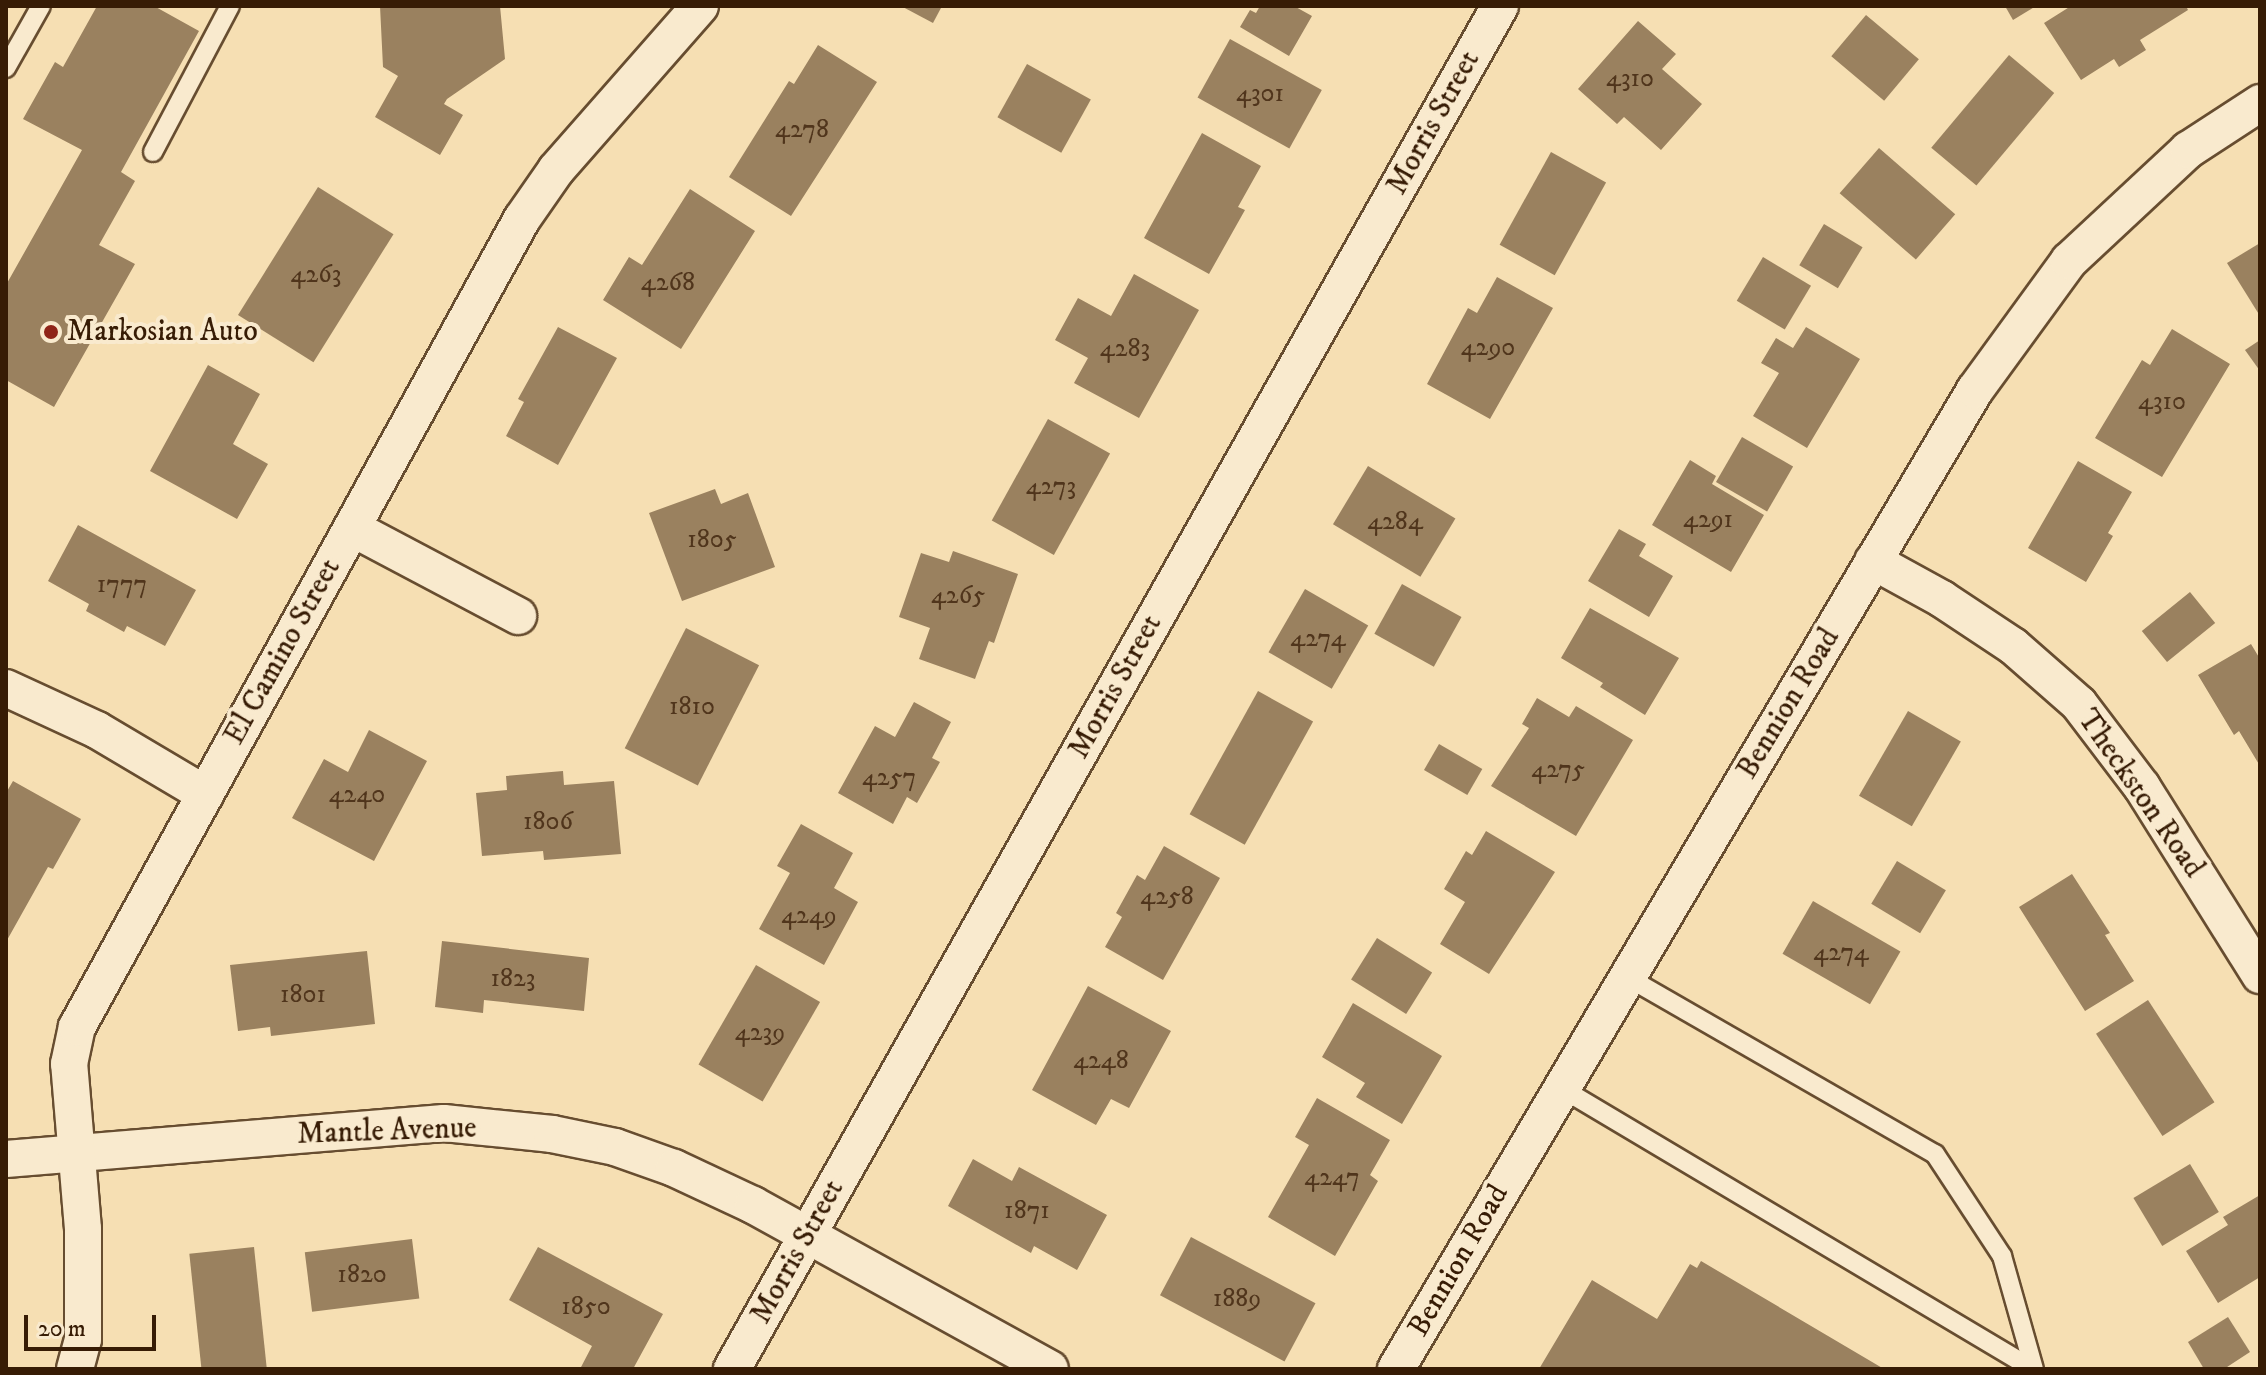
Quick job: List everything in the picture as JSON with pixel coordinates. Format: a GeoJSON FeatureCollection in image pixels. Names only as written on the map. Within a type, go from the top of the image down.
{"type":"FeatureCollection","features":[{"type":"Feature","properties":{"kind":"street","name":"El Camino Street"},"geometry":{"type":"LineString","coordinates":[[75,1369],[83,1324],[83,1229],[69,1064],[77,1027],[522,219],[556,170],[700,6]]}},
{"type":"Feature","properties":{"kind":"street","name":"Morris Street"},"geometry":{"type":"LineString","coordinates":[[732,1369],[1500,6]]}},
{"type":"Feature","properties":{"kind":"street","name":"Bennion Road"},"geometry":{"type":"LineString","coordinates":[[1396,1369],[1975,390],[2069,261],[2188,150],[2260,103]]}},
{"type":"Feature","properties":{"kind":"street"},"geometry":{"type":"LineString","coordinates":[[352,528],[518,616]]}},
{"type":"Feature","properties":{"kind":"street","name":"Theckston Road"},"geometry":{"type":"LineString","coordinates":[[1873,561],[1942,599],[2013,646],[2079,704],[2142,787],[2260,975]]}},
{"type":"Feature","properties":{"kind":"street"},"geometry":{"type":"LineString","coordinates":[[6,688],[97,730],[205,794]]}},
{"type":"Feature","properties":{"kind":"street","name":"Mantle Avenue"},"geometry":{"type":"LineString","coordinates":[[6,1159],[444,1123],[552,1134],[615,1147],[674,1168],[807,1235],[1050,1369]]}},
{"type":"Feature","properties":{"kind":"lane"},"geometry":{"type":"LineString","coordinates":[[6,68],[41,6]]}},
{"type":"Feature","properties":{"kind":"lane"},"geometry":{"type":"LineString","coordinates":[[153,152],[230,6]]}},
{"type":"Feature","properties":{"kind":"lane"},"geometry":{"type":"LineString","coordinates":[[1627,977],[1935,1154],[2002,1256],[2034,1369]]}},
{"type":"Feature","properties":{"kind":"lane"},"geometry":{"type":"LineString","coordinates":[[1561,1088],[2034,1369]]}},
{"type":"Feature","properties":{"kind":"building"},"geometry":{"type":"Polygon","coordinates":[[[97,6],[154,6],[199,31],[121,172],[135,181],[99,245],[135,264],[54,407],[6,380],[6,285],[82,150],[23,119],[55,62],[63,67],[97,6]]]}},
{"type":"Feature","properties":{"kind":"building"},"geometry":{"type":"Polygon","coordinates":[[[380,6],[500,6],[505,59],[447,99],[444,104],[463,115],[440,155],[375,117],[398,76],[383,67],[380,6]]]}},
{"type":"Feature","properties":{"kind":"building"},"geometry":{"type":"Polygon","coordinates":[[[901,6],[942,6],[933,23],[901,6]]]}},
{"type":"Feature","properties":{"kind":"building"},"geometry":{"type":"Polygon","coordinates":[[[1260,6],[1294,6],[1312,16],[1289,56],[1240,27],[1250,10],[1256,13],[1260,6]]]}},
{"type":"Feature","properties":{"kind":"building"},"geometry":{"type":"Polygon","coordinates":[[[2005,6],[2036,6],[2013,20],[2005,6]]]}},
{"type":"Feature","properties":{"kind":"building"},"geometry":{"type":"Polygon","coordinates":[[[2071,6],[2186,6],[2188,10],[2140,40],[2146,50],[2119,67],[2114,59],[2081,80],[2044,23],[2071,6]]]}},
{"type":"Feature","properties":{"kind":"building"},"geometry":{"type":"Polygon","coordinates":[[[1866,15],[1919,59],[1884,101],[1831,56],[1866,15]]]}},
{"type":"Feature","properties":{"kind":"building"},"geometry":{"type":"Polygon","coordinates":[[[1638,21],[1676,54],[1662,69],[1702,104],[1661,150],[1624,117],[1617,124],[1578,89],[1638,21]]]}},
{"type":"Feature","properties":{"kind":"building"},"geometry":{"type":"Polygon","coordinates":[[[1230,39],[1322,90],[1289,149],[1198,98],[1230,39]]]}},
{"type":"Feature","properties":{"kind":"building"},"geometry":{"type":"Polygon","coordinates":[[[818,45],[877,82],[791,216],[729,177],[789,81],[794,84],[818,45]]]}},
{"type":"Feature","properties":{"kind":"building"},"geometry":{"type":"Polygon","coordinates":[[[2009,55],[2054,93],[1976,186],[1931,148],[2009,55]]]}},
{"type":"Feature","properties":{"kind":"building"},"geometry":{"type":"Polygon","coordinates":[[[1027,64],[1091,99],[1061,153],[997,117],[1027,64]]]}},
{"type":"Feature","properties":{"kind":"building"},"geometry":{"type":"Polygon","coordinates":[[[1202,133],[1261,166],[1238,207],[1245,210],[1209,274],[1144,238],[1202,133]]]}},
{"type":"Feature","properties":{"kind":"building"},"geometry":{"type":"Polygon","coordinates":[[[1879,148],[1955,214],[1916,260],[1840,193],[1879,148]]]}},
{"type":"Feature","properties":{"kind":"building"},"geometry":{"type":"Polygon","coordinates":[[[1551,152],[1606,183],[1555,275],[1500,245],[1551,152]]]}},
{"type":"Feature","properties":{"kind":"building"},"geometry":{"type":"Polygon","coordinates":[[[318,187],[393,234],[313,362],[238,315],[318,187]]]}},
{"type":"Feature","properties":{"kind":"building"},"geometry":{"type":"Polygon","coordinates":[[[690,189],[755,231],[681,349],[603,300],[629,257],[642,265],[690,189]]]}},
{"type":"Feature","properties":{"kind":"building"},"geometry":{"type":"Polygon","coordinates":[[[1824,224],[1863,247],[1838,288],[1799,265],[1824,224]]]}},
{"type":"Feature","properties":{"kind":"building"},"geometry":{"type":"Polygon","coordinates":[[[2260,243],[2260,316],[2227,263],[2260,243]]]}},
{"type":"Feature","properties":{"kind":"building"},"geometry":{"type":"Polygon","coordinates":[[[1763,257],[1811,286],[1785,330],[1737,301],[1763,257]]]}},
{"type":"Feature","properties":{"kind":"building"},"geometry":{"type":"Polygon","coordinates":[[[1134,274],[1199,310],[1139,418],[1074,383],[1088,358],[1055,340],[1078,298],[1111,316],[1134,274]]]}},
{"type":"Feature","properties":{"kind":"building"},"geometry":{"type":"Polygon","coordinates":[[[1497,277],[1553,308],[1490,419],[1427,384],[1468,308],[1477,313],[1497,277]]]}},
{"type":"Feature","properties":{"kind":"building"},"geometry":{"type":"Polygon","coordinates":[[[558,327],[617,358],[558,465],[506,436],[524,402],[518,399],[558,327]]]}},
{"type":"Feature","properties":{"kind":"building"},"geometry":{"type":"Polygon","coordinates":[[[1806,327],[1860,359],[1807,448],[1753,416],[1779,373],[1761,363],[1776,338],[1793,348],[1806,327]]]}},
{"type":"Feature","properties":{"kind":"building"},"geometry":{"type":"Polygon","coordinates":[[[2172,329],[2230,364],[2162,477],[2095,438],[2142,360],[2150,365],[2172,329]]]}},
{"type":"Feature","properties":{"kind":"building"},"geometry":{"type":"Polygon","coordinates":[[[2260,340],[2260,371],[2245,350],[2260,340]]]}},
{"type":"Feature","properties":{"kind":"building"},"geometry":{"type":"Polygon","coordinates":[[[208,365],[260,394],[233,444],[268,464],[237,519],[150,471],[208,365]]]}},
{"type":"Feature","properties":{"kind":"building"},"geometry":{"type":"Polygon","coordinates":[[[1048,419],[1110,453],[1054,555],[992,520],[1048,419]]]}},
{"type":"Feature","properties":{"kind":"building"},"geometry":{"type":"Polygon","coordinates":[[[1742,437],[1793,467],[1767,512],[1716,482],[1742,437]]]}},
{"type":"Feature","properties":{"kind":"building"},"geometry":{"type":"Polygon","coordinates":[[[1690,460],[1716,476],[1712,484],[1764,515],[1731,572],[1652,525],[1690,460]]]}},
{"type":"Feature","properties":{"kind":"building"},"geometry":{"type":"Polygon","coordinates":[[[2078,461],[2132,492],[2108,533],[2113,536],[2086,582],[2028,548],[2078,461]]]}},
{"type":"Feature","properties":{"kind":"building"},"geometry":{"type":"Polygon","coordinates":[[[1368,466],[1455,519],[1420,577],[1333,524],[1368,466]]]}},
{"type":"Feature","properties":{"kind":"building"},"geometry":{"type":"Polygon","coordinates":[[[715,489],[721,504],[748,493],[775,567],[682,601],[649,513],[715,489]]]}},
{"type":"Feature","properties":{"kind":"building"},"geometry":{"type":"Polygon","coordinates":[[[78,525],[196,590],[165,646],[127,626],[124,632],[86,611],[89,604],[48,581],[78,525]]]}},
{"type":"Feature","properties":{"kind":"building"},"geometry":{"type":"Polygon","coordinates":[[[1619,529],[1646,544],[1639,556],[1673,576],[1649,617],[1588,581],[1619,529]]]}},
{"type":"Feature","properties":{"kind":"building"},"geometry":{"type":"Polygon","coordinates":[[[953,551],[1018,574],[994,643],[989,641],[975,679],[919,659],[930,628],[899,617],[921,553],[949,562],[953,551]]]}},
{"type":"Feature","properties":{"kind":"building"},"geometry":{"type":"Polygon","coordinates":[[[1402,584],[1461,617],[1434,667],[1374,634],[1402,584]]]}},
{"type":"Feature","properties":{"kind":"building"},"geometry":{"type":"Polygon","coordinates":[[[1305,589],[1368,626],[1332,689],[1268,652],[1305,589]]]}},
{"type":"Feature","properties":{"kind":"building"},"geometry":{"type":"Polygon","coordinates":[[[2190,592],[2215,623],[2167,662],[2142,631],[2190,592]]]}},
{"type":"Feature","properties":{"kind":"building"},"geometry":{"type":"Polygon","coordinates":[[[1590,608],[1679,658],[1645,715],[1600,687],[1603,683],[1561,658],[1590,608]]]}},
{"type":"Feature","properties":{"kind":"building"},"geometry":{"type":"Polygon","coordinates":[[[686,628],[759,665],[698,786],[625,748],[686,628]]]}},
{"type":"Feature","properties":{"kind":"building"},"geometry":{"type":"Polygon","coordinates":[[[2251,644],[2260,659],[2260,766],[2239,731],[2234,735],[2198,675],[2251,644]]]}},
{"type":"Feature","properties":{"kind":"building"},"geometry":{"type":"Polygon","coordinates":[[[1258,691],[1313,722],[1245,845],[1190,814],[1258,691]]]}},
{"type":"Feature","properties":{"kind":"building"},"geometry":{"type":"Polygon","coordinates":[[[1537,698],[1569,717],[1576,706],[1633,740],[1576,836],[1491,786],[1529,728],[1522,724],[1537,698]]]}},
{"type":"Feature","properties":{"kind":"building"},"geometry":{"type":"Polygon","coordinates":[[[914,702],[951,722],[932,758],[940,762],[917,803],[907,797],[893,824],[838,793],[875,726],[895,737],[914,702]]]}},
{"type":"Feature","properties":{"kind":"building"},"geometry":{"type":"Polygon","coordinates":[[[1908,711],[1961,742],[1912,826],[1859,796],[1908,711]]]}},
{"type":"Feature","properties":{"kind":"building"},"geometry":{"type":"Polygon","coordinates":[[[369,730],[427,761],[374,861],[292,818],[324,759],[348,772],[369,730]]]}},
{"type":"Feature","properties":{"kind":"building"},"geometry":{"type":"Polygon","coordinates":[[[1439,744],[1482,769],[1467,795],[1424,770],[1439,744]]]}},
{"type":"Feature","properties":{"kind":"building"},"geometry":{"type":"Polygon","coordinates":[[[563,771],[564,785],[614,781],[621,854],[544,860],[543,851],[482,856],[476,793],[507,790],[506,776],[563,771]]]}},
{"type":"Feature","properties":{"kind":"building"},"geometry":{"type":"Polygon","coordinates":[[[13,781],[81,819],[53,869],[48,867],[6,942],[6,793],[13,781]]]}},
{"type":"Feature","properties":{"kind":"building"},"geometry":{"type":"Polygon","coordinates":[[[801,824],[853,853],[834,888],[858,902],[824,965],[759,929],[790,873],[777,866],[801,824]]]}},
{"type":"Feature","properties":{"kind":"building"},"geometry":{"type":"Polygon","coordinates":[[[1486,831],[1555,872],[1489,974],[1440,944],[1465,902],[1444,889],[1466,851],[1472,855],[1486,831]]]}},
{"type":"Feature","properties":{"kind":"building"},"geometry":{"type":"Polygon","coordinates":[[[1164,846],[1220,878],[1163,980],[1105,947],[1122,917],[1116,913],[1137,875],[1145,880],[1164,846]]]}},
{"type":"Feature","properties":{"kind":"building"},"geometry":{"type":"Polygon","coordinates":[[[1897,861],[1946,890],[1920,933],[1871,904],[1897,861]]]}},
{"type":"Feature","properties":{"kind":"building"},"geometry":{"type":"Polygon","coordinates":[[[2072,874],[2110,933],[2105,935],[2134,981],[2085,1011],[2019,907],[2072,874]]]}},
{"type":"Feature","properties":{"kind":"building"},"geometry":{"type":"Polygon","coordinates":[[[1813,901],[1900,952],[1870,1004],[1782,954],[1813,901]]]}},
{"type":"Feature","properties":{"kind":"building"},"geometry":{"type":"Polygon","coordinates":[[[1377,938],[1432,972],[1406,1014],[1351,980],[1377,938]]]}},
{"type":"Feature","properties":{"kind":"building"},"geometry":{"type":"Polygon","coordinates":[[[442,941],[589,958],[584,1011],[484,1000],[483,1013],[435,1007],[442,941]]]}},
{"type":"Feature","properties":{"kind":"building"},"geometry":{"type":"Polygon","coordinates":[[[367,951],[375,1024],[271,1036],[270,1027],[238,1031],[230,965],[367,951]]]}},
{"type":"Feature","properties":{"kind":"building"},"geometry":{"type":"Polygon","coordinates":[[[756,965],[820,1002],[763,1102],[699,1065],[756,965]]]}},
{"type":"Feature","properties":{"kind":"building"},"geometry":{"type":"Polygon","coordinates":[[[1088,986],[1171,1031],[1129,1108],[1111,1099],[1096,1125],[1032,1090],[1088,986]]]}},
{"type":"Feature","properties":{"kind":"building"},"geometry":{"type":"Polygon","coordinates":[[[2148,1000],[2214,1102],[2162,1136],[2096,1034],[2148,1000]]]}},
{"type":"Feature","properties":{"kind":"building"},"geometry":{"type":"Polygon","coordinates":[[[1353,1003],[1442,1056],[1402,1124],[1356,1097],[1365,1083],[1322,1057],[1353,1003]]]}},
{"type":"Feature","properties":{"kind":"building"},"geometry":{"type":"Polygon","coordinates":[[[1317,1098],[1390,1140],[1370,1175],[1378,1181],[1335,1256],[1268,1217],[1309,1145],[1295,1137],[1317,1098]]]}},
{"type":"Feature","properties":{"kind":"building"},"geometry":{"type":"Polygon","coordinates":[[[973,1159],[1012,1181],[1019,1167],[1107,1215],[1077,1270],[1034,1246],[1031,1253],[948,1206],[973,1159]]]}},
{"type":"Feature","properties":{"kind":"building"},"geometry":{"type":"Polygon","coordinates":[[[2190,1164],[2219,1212],[2162,1246],[2133,1198],[2190,1164]]]}},
{"type":"Feature","properties":{"kind":"building"},"geometry":{"type":"Polygon","coordinates":[[[2260,1195],[2260,1277],[2218,1303],[2186,1251],[2228,1225],[2223,1217],[2260,1195]]]}},
{"type":"Feature","properties":{"kind":"building"},"geometry":{"type":"Polygon","coordinates":[[[1191,1237],[1315,1303],[1285,1361],[1160,1295],[1191,1237]]]}},
{"type":"Feature","properties":{"kind":"building"},"geometry":{"type":"Polygon","coordinates":[[[412,1239],[419,1299],[312,1312],[305,1252],[412,1239]]]}},
{"type":"Feature","properties":{"kind":"building"},"geometry":{"type":"Polygon","coordinates":[[[254,1247],[267,1369],[201,1369],[189,1254],[254,1247]]]}},
{"type":"Feature","properties":{"kind":"building"},"geometry":{"type":"Polygon","coordinates":[[[538,1247],[663,1314],[633,1369],[580,1369],[592,1346],[509,1300],[538,1247]]]}},
{"type":"Feature","properties":{"kind":"building"},"geometry":{"type":"Polygon","coordinates":[[[1701,1261],[1884,1369],[1539,1369],[1592,1280],[1657,1319],[1690,1264],[1697,1268],[1701,1261]]]}},
{"type":"Feature","properties":{"kind":"building"},"geometry":{"type":"Polygon","coordinates":[[[2228,1317],[2250,1352],[2224,1369],[2204,1369],[2188,1342],[2228,1317]]]}},
{"type":"Feature","properties":{"kind":"place","name":"Markosian Auto"},"geometry":{"type":"Point","coordinates":[51,332]}}]}
